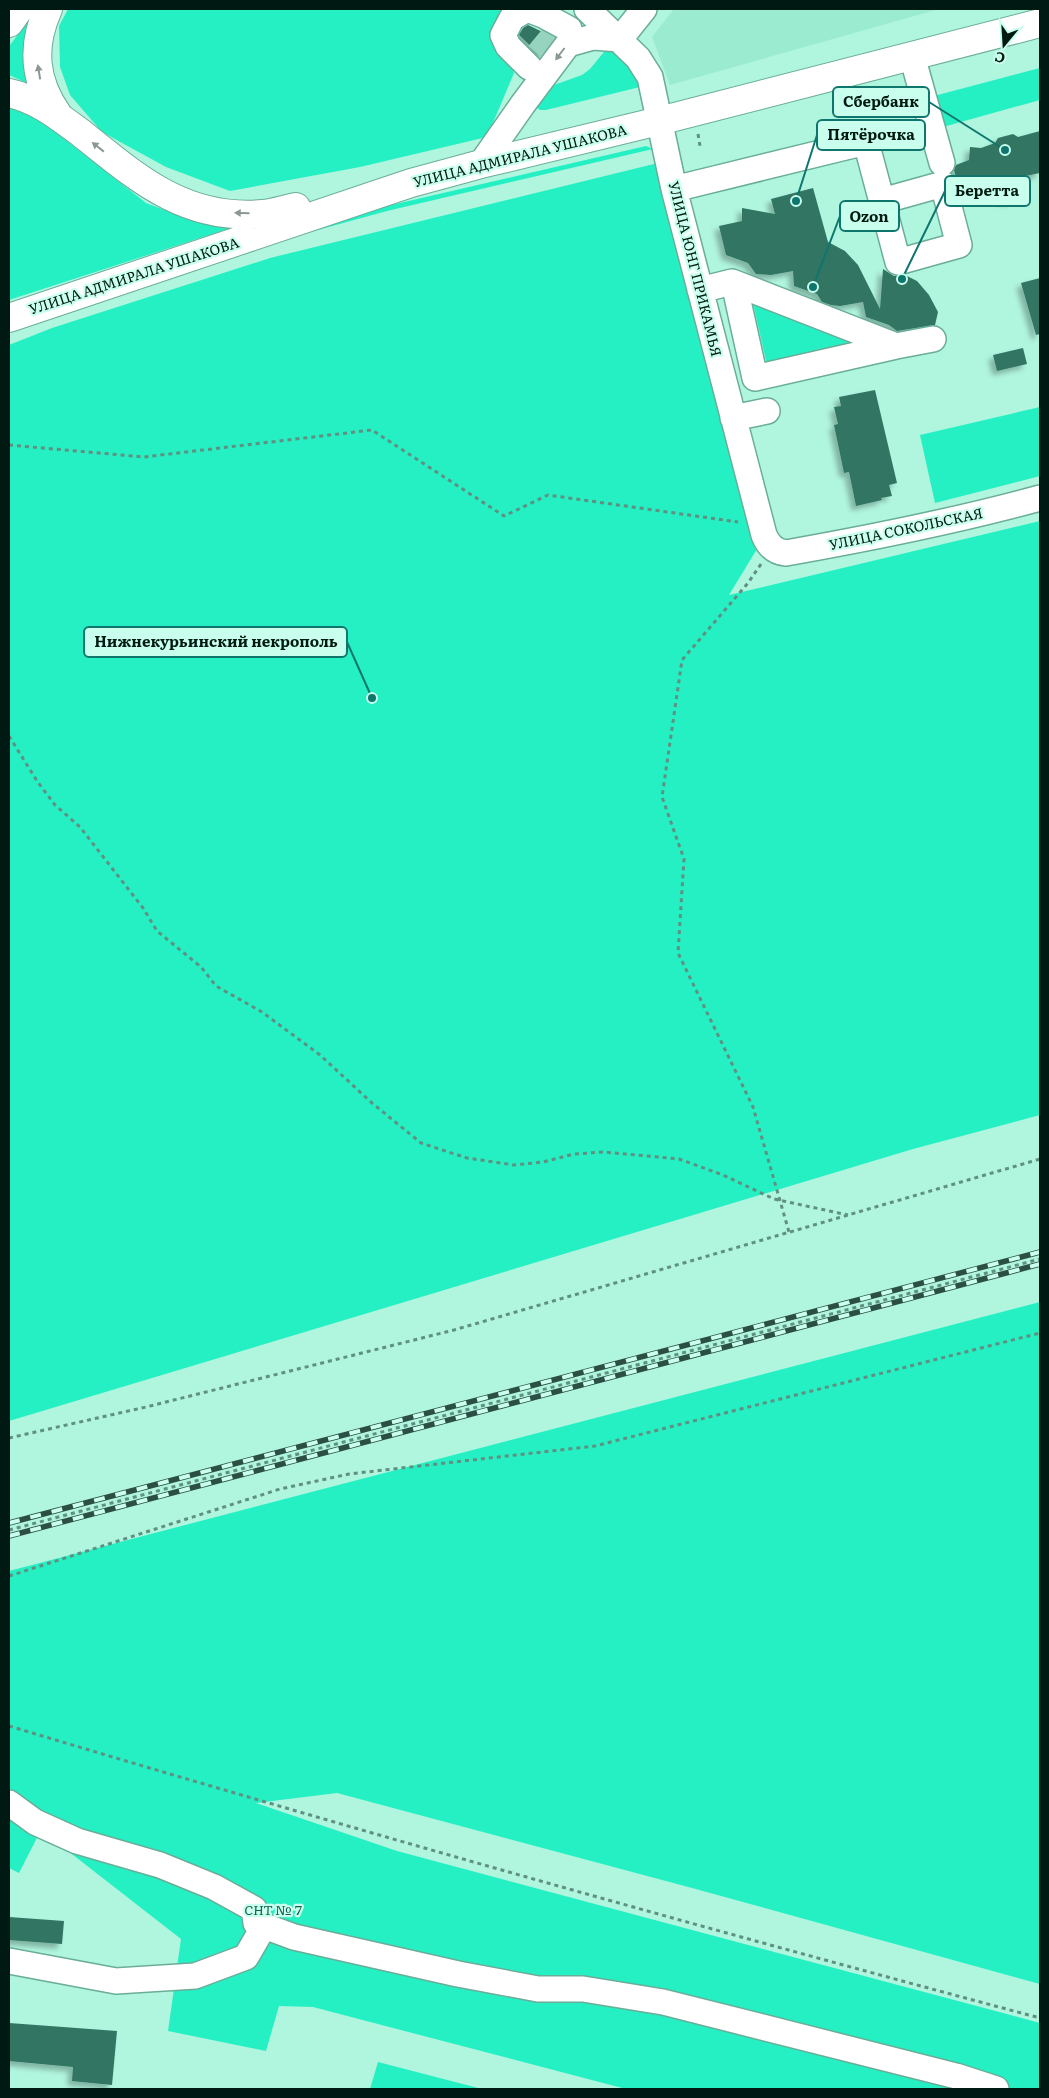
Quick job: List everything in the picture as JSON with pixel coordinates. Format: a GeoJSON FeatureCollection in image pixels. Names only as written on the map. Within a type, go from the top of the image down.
{"type":"FeatureCollection","features":[{"type":"Feature","properties":{"kind":"main road"},"geometry":{"type":"LineString","coordinates":[[9,23],[19,9]]}},
{"type":"Feature","properties":{"kind":"main road"},"geometry":{"type":"LineString","coordinates":[[48,9],[38,37],[38,65],[43,91],[59,116]]}},
{"type":"Feature","properties":{"kind":"main road","name":"УЛИЦА АДМИРАЛА УШАКОВА"},"geometry":{"type":"LineString","coordinates":[[9,318],[410,183],[1040,23]]}},
{"type":"Feature","properties":{"kind":"main road"},"geometry":{"type":"LineString","coordinates":[[9,93],[28,98],[42,105],[59,116],[143,182],[170,197],[198,208],[230,213],[263,214],[410,183]]}},
{"type":"Feature","properties":{"kind":"street","name":"УЛИЦА ЮНГ ПРИКАМЬЯ"},"geometry":{"type":"LineString","coordinates":[[587,9],[638,58],[650,77],[674,189],[733,418],[761,525],[766,540],[772,548]]}},
{"type":"Feature","properties":{"kind":"street"},"geometry":{"type":"LineString","coordinates":[[523,104],[524,81],[547,46],[593,37],[620,39],[644,9]]}},
{"type":"Feature","properties":{"kind":"street"},"geometry":{"type":"LineString","coordinates":[[481,164],[568,44],[593,37]]}},
{"type":"Feature","properties":{"kind":"street"},"geometry":{"type":"LineString","coordinates":[[912,56],[942,163]]}},
{"type":"Feature","properties":{"kind":"street"},"geometry":{"type":"LineString","coordinates":[[674,189],[866,142],[882,201]]}},
{"type":"Feature","properties":{"kind":"street"},"geometry":{"type":"LineString","coordinates":[[700,290],[734,283],[896,346]]}},
{"type":"Feature","properties":{"kind":"street"},"geometry":{"type":"LineString","coordinates":[[734,283],[755,378],[933,339]]}},
{"type":"Feature","properties":{"kind":"street"},"geometry":{"type":"LineString","coordinates":[[733,418],[767,411]]}},
{"type":"Feature","properties":{"kind":"street","name":"УЛИЦА СОКОЛЬСКАЯ"},"geometry":{"type":"LineString","coordinates":[[772,548],[786,553],[887,535],[993,511],[1040,498]]}},
{"type":"Feature","properties":{"kind":"street"},"geometry":{"type":"LineString","coordinates":[[9,1802],[35,1822],[77,1841],[160,1865],[214,1887],[254,1909],[256,1923],[294,1938],[538,1989],[583,1989],[663,2002],[956,2076],[996,2089]]}},
{"type":"Feature","properties":{"kind":"street"},"geometry":{"type":"LineString","coordinates":[[9,1961],[116,1981],[195,1976],[246,1957],[264,1926]]}},
{"type":"Feature","properties":{"kind":"path"},"geometry":{"type":"LineString","coordinates":[[9,445],[144,457],[372,430],[504,516],[548,495],[761,525]]}},
{"type":"Feature","properties":{"kind":"path"},"geometry":{"type":"LineString","coordinates":[[772,548],[748,582],[682,660],[662,797],[684,859],[678,953],[753,1107],[789,1232]]}},
{"type":"Feature","properties":{"kind":"path"},"geometry":{"type":"LineString","coordinates":[[9,736],[43,789],[55,804],[80,827],[143,908],[157,931],[201,968],[216,986],[262,1012],[320,1054],[372,1103],[421,1143],[467,1158],[514,1165],[543,1162],[574,1154],[604,1152],[679,1159],[723,1175],[780,1200],[849,1215]]}},
{"type":"Feature","properties":{"kind":"path"},"geometry":{"type":"LineString","coordinates":[[9,1438],[146,1407],[454,1330],[1040,1159]]}},
{"type":"Feature","properties":{"kind":"path"},"geometry":{"type":"LineString","coordinates":[[9,1530],[1040,1258]]}},
{"type":"Feature","properties":{"kind":"path"},"geometry":{"type":"LineString","coordinates":[[9,1576],[280,1489],[349,1474],[595,1446],[1040,1333]]}},
{"type":"Feature","properties":{"kind":"path"},"geometry":{"type":"LineString","coordinates":[[9,1726],[305,1815],[830,1962],[1040,2018]]}},
{"type":"Feature","properties":{"kind":"shaded area"},"geometry":{"type":"Polygon","coordinates":[[[674,9],[939,9],[670,85],[652,37],[674,9]]]}},
{"type":"Feature","properties":{"kind":"green space"},"geometry":{"type":"Polygon","coordinates":[[[68,9],[503,9],[495,23],[514,73],[487,137],[360,167],[230,191],[166,167],[102,132],[70,95],[60,67],[59,26],[68,9]]]}},
{"type":"Feature","properties":{"kind":"green space"},"geometry":{"type":"Polygon","coordinates":[[[33,16],[36,87],[9,75],[9,46],[33,16]]]}},
{"type":"Feature","properties":{"kind":"green space"},"geometry":{"type":"Polygon","coordinates":[[[608,47],[616,47],[644,86],[546,110],[540,110],[533,105],[540,90],[582,75],[590,69],[608,47]]]}},
{"type":"Feature","properties":{"kind":"green space"},"geometry":{"type":"Polygon","coordinates":[[[1040,68],[1040,100],[943,127],[934,96],[1040,68]]]}},
{"type":"Feature","properties":{"kind":"green space"},"geometry":{"type":"Polygon","coordinates":[[[9,106],[39,119],[146,203],[193,221],[231,228],[9,300],[9,106]]]}},
{"type":"Feature","properties":{"kind":"green space"},"geometry":{"type":"Polygon","coordinates":[[[646,146],[653,149],[387,211],[292,237],[292,230],[646,146]]]}},
{"type":"Feature","properties":{"kind":"green space"},"geometry":{"type":"Polygon","coordinates":[[[658,163],[757,549],[729,595],[1040,521],[1040,1115],[913,1149],[9,1421],[9,345],[52,328],[270,258],[658,163]]]}},
{"type":"Feature","properties":{"kind":"green space"},"geometry":{"type":"Polygon","coordinates":[[[752,299],[865,343],[767,365],[752,299]]]}},
{"type":"Feature","properties":{"kind":"green space"},"geometry":{"type":"Polygon","coordinates":[[[1040,407],[1040,476],[935,503],[920,435],[1040,407]]]}},
{"type":"Feature","properties":{"kind":"green space","name":"СНТ № 7"},"geometry":{"type":"Polygon","coordinates":[[[1040,1302],[1040,1984],[337,1793],[256,1803],[397,1851],[1040,2023],[1040,2089],[626,2089],[313,2007],[279,2006],[266,2051],[168,2031],[181,1939],[41,1830],[19,1873],[9,1868],[9,1571],[1040,1302]]]}},
{"type":"Feature","properties":{"kind":"green space"},"geometry":{"type":"Polygon","coordinates":[[[378,2062],[482,2089],[370,2089],[378,2062]]]}},
{"type":"Feature","properties":{"kind":"building"},"geometry":{"type":"Polygon","coordinates":[[[528,25],[555,38],[541,56],[519,35],[523,28],[528,25]]]}},
{"type":"Feature","properties":{"kind":"building"},"geometry":{"type":"Polygon","coordinates":[[[1040,131],[1040,173],[1025,176],[1009,202],[993,195],[988,190],[969,193],[962,200],[954,170],[956,165],[969,160],[970,147],[981,148],[995,143],[998,138],[1013,134],[1018,137],[1040,131]]]}},
{"type":"Feature","properties":{"kind":"building"},"geometry":{"type":"Polygon","coordinates":[[[813,188],[828,242],[845,251],[858,265],[880,309],[883,269],[894,276],[905,275],[917,281],[929,295],[938,312],[935,325],[897,331],[889,325],[866,317],[863,302],[840,306],[822,302],[817,294],[794,286],[793,271],[771,275],[756,274],[748,263],[726,255],[719,226],[742,221],[742,208],[775,214],[771,199],[813,188]]]}},
{"type":"Feature","properties":{"kind":"building"},"geometry":{"type":"Polygon","coordinates":[[[1040,278],[1040,334],[1036,335],[1021,283],[1040,278]]]}},
{"type":"Feature","properties":{"kind":"building"},"geometry":{"type":"Polygon","coordinates":[[[1023,348],[1027,364],[997,371],[993,355],[1023,348]]]}},
{"type":"Feature","properties":{"kind":"building"},"geometry":{"type":"Polygon","coordinates":[[[875,390],[897,483],[889,485],[892,496],[856,506],[849,472],[844,473],[834,425],[838,424],[834,407],[841,406],[839,397],[875,390]]]}},
{"type":"Feature","properties":{"kind":"building"},"geometry":{"type":"Polygon","coordinates":[[[9,1917],[64,1921],[62,1944],[9,1940],[9,1917]]]}},
{"type":"Feature","properties":{"kind":"building"},"geometry":{"type":"Polygon","coordinates":[[[9,2023],[117,2031],[112,2085],[72,2081],[73,2067],[9,2061],[9,2023]]]}},
{"type":"Feature","properties":{"kind":"tunnel"},"geometry":{"type":"LineString","coordinates":[[538,54],[553,36]]}},
{"type":"Feature","properties":{"kind":"railway"},"geometry":{"type":"LineString","coordinates":[[9,1523],[1040,1252]]}},
{"type":"Feature","properties":{"kind":"railway"},"geometry":{"type":"LineString","coordinates":[[9,1536],[1040,1264]]}},
{"type":"Feature","properties":{"kind":"place","name":"Сбербанк"},"geometry":{"type":"Point","coordinates":[1005,150]}},
{"type":"Feature","properties":{"kind":"place","name":"Пятёрочка"},"geometry":{"type":"Point","coordinates":[796,201]}},
{"type":"Feature","properties":{"kind":"place","name":"Беретта"},"geometry":{"type":"Point","coordinates":[902,279]}},
{"type":"Feature","properties":{"kind":"place","name":"Ozon"},"geometry":{"type":"Point","coordinates":[813,287]}},
{"type":"Feature","properties":{"kind":"place","name":"Нижнекурьинский некрополь"},"geometry":{"type":"Point","coordinates":[372,698]}}]}
